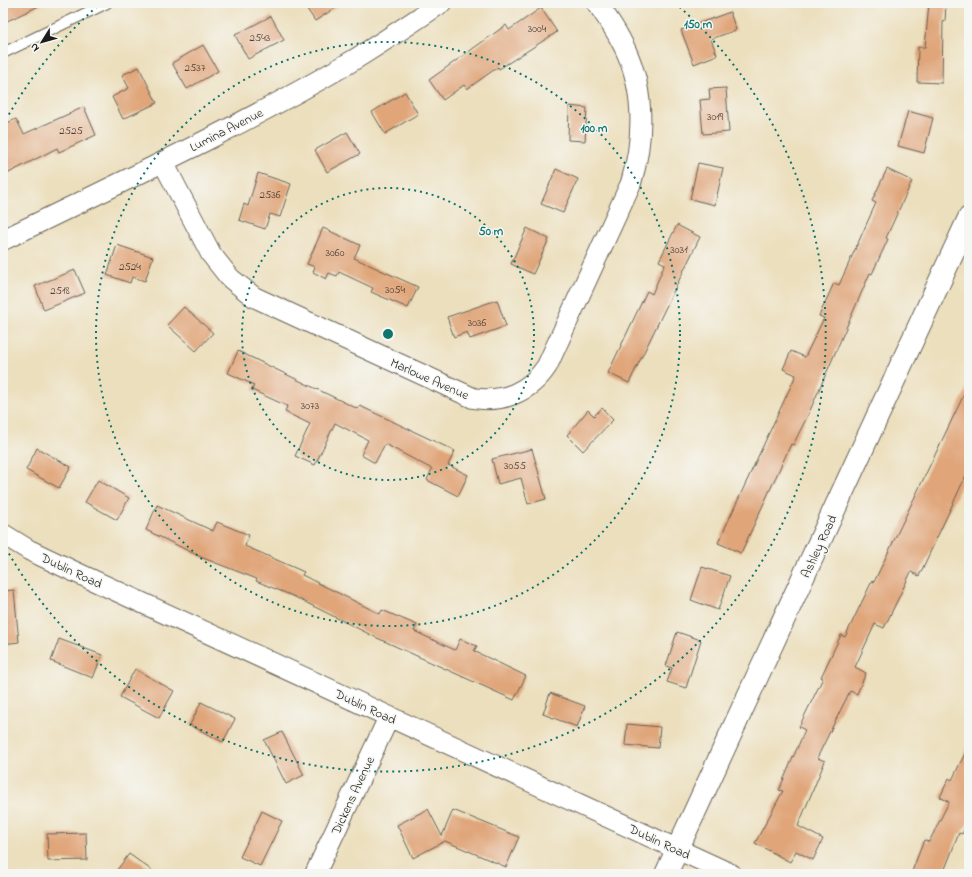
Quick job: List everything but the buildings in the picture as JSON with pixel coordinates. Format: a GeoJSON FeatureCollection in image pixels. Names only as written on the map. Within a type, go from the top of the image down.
{"type":"FeatureCollection","features":[{"type":"Feature","properties":{"kind":"street","name":"Lumina Avenue"},"geometry":{"type":"LineString","coordinates":[[3,240],[163,162],[307,87],[388,38],[441,3]]}},
{"type":"Feature","properties":{"kind":"street","name":"Marlowe Avenue"},"geometry":{"type":"LineString","coordinates":[[163,162],[210,254],[230,278],[254,297],[473,398],[484,400],[506,398],[525,389],[541,375],[547,366],[631,183],[636,167],[641,134],[640,101],[633,69],[621,40],[597,3]]}},
{"type":"Feature","properties":{"kind":"street","name":"Ashley Road"},"geometry":{"type":"LineString","coordinates":[[666,874],[963,246],[969,218]]}},
{"type":"Feature","properties":{"kind":"street","name":"Dublin Road"},"geometry":{"type":"LineString","coordinates":[[3,534],[29,550],[73,571],[731,874]]}},
{"type":"Feature","properties":{"kind":"street","name":"Dickens Avenue"},"geometry":{"type":"LineString","coordinates":[[315,874],[389,717]]}},
{"type":"Feature","properties":{"kind":"lane"},"geometry":{"type":"LineString","coordinates":[[3,53],[107,3]]}}]}
